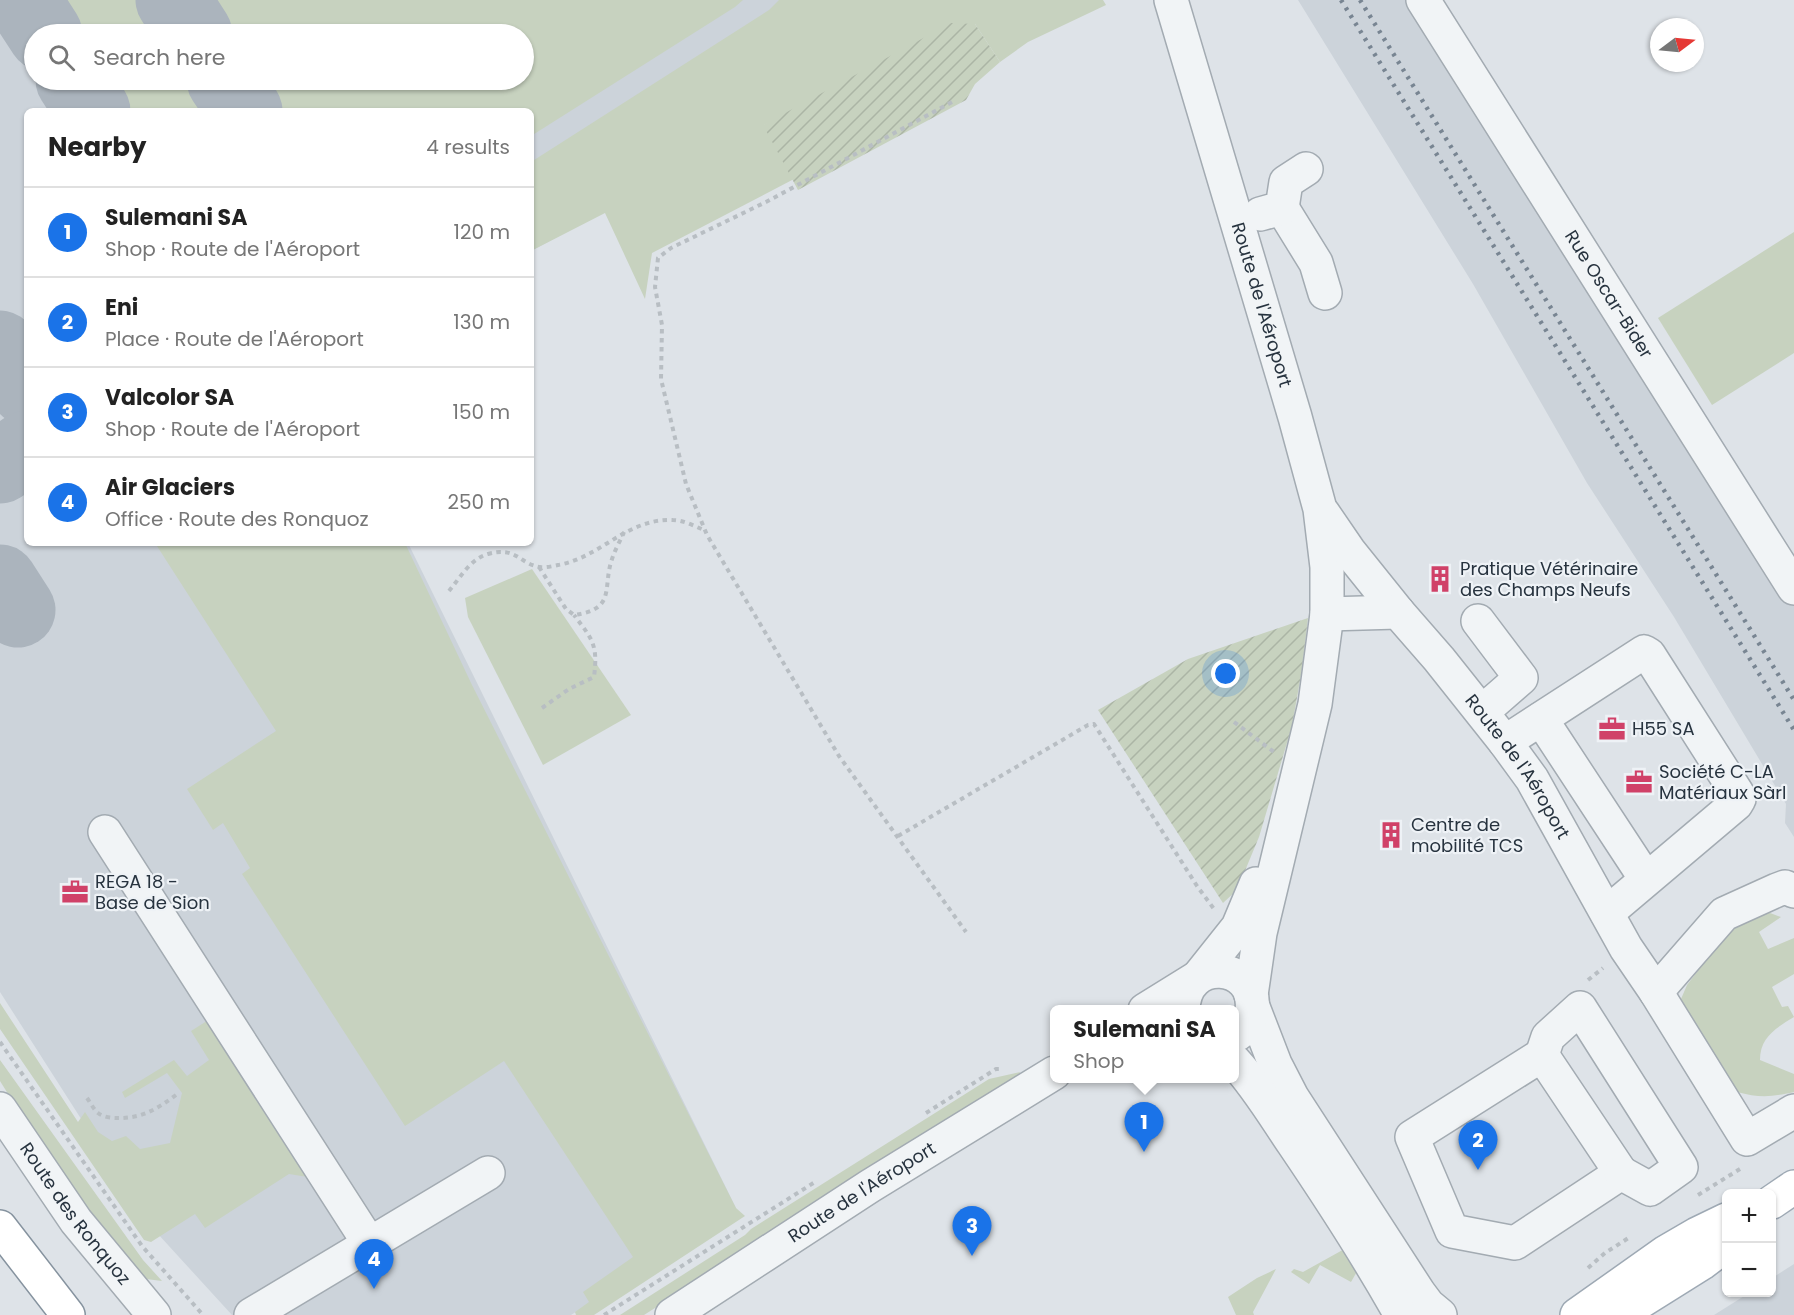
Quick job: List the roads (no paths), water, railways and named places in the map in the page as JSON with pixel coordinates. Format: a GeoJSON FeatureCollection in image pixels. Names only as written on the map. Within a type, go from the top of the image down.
{"type":"FeatureCollection","features":[{"type":"Feature","properties":{"kind":"main road"},"geometry":{"type":"LineString","coordinates":[[1776,1199],[1794,1187]]}},
{"type":"Feature","properties":{"kind":"main road"},"geometry":{"type":"LineString","coordinates":[[1577,1315],[1666,1252],[1722,1222]]}},
{"type":"Feature","properties":{"kind":"main road"},"geometry":{"type":"LineString","coordinates":[[0,1227],[68,1315]]}},
{"type":"Feature","properties":{"kind":"main road"},"geometry":{"type":"LineString","coordinates":[[1619,1315],[1722,1248]]}},
{"type":"Feature","properties":{"kind":"main road"},"geometry":{"type":"LineString","coordinates":[[0,1253],[39,1315]]}},
{"type":"Feature","properties":{"kind":"street","name":"Route de l'Aéroport"},"geometry":{"type":"LineString","coordinates":[[1172,0],[1238,220],[1320,509],[1327,567],[1327,614],[1315,704],[1260,933],[1252,1001]]}},
{"type":"Feature","properties":{"kind":"street","name":"Rue Oscar-Bider"},"geometry":{"type":"LineString","coordinates":[[1423,0],[1794,588]]}},
{"type":"Feature","properties":{"kind":"street"},"geometry":{"type":"LineString","coordinates":[[1306,169],[1286,182],[1282,208],[1316,263],[1325,293]]}},
{"type":"Feature","properties":{"kind":"street"},"geometry":{"type":"LineString","coordinates":[[1238,220],[1282,208]]}},
{"type":"Feature","properties":{"kind":"street","name":"Route de l'Aéroport"},"geometry":{"type":"LineString","coordinates":[[1320,509],[1349,551],[1439,658],[1532,779],[1626,948],[1747,1139],[1794,1112]]}},
{"type":"Feature","properties":{"kind":"street"},"geometry":{"type":"LineString","coordinates":[[1327,614],[1398,612]]}},
{"type":"Feature","properties":{"kind":"street"},"geometry":{"type":"LineString","coordinates":[[1478,621],[1521,678],[1482,712]]}},
{"type":"Feature","properties":{"kind":"street"},"geometry":{"type":"LineString","coordinates":[[1505,742],[1644,652],[1649,655],[1739,799],[1736,804],[1607,913]]}},
{"type":"Feature","properties":{"kind":"street"},"geometry":{"type":"LineString","coordinates":[[1541,719],[1646,879]]}},
{"type":"Feature","properties":{"kind":"street","name":"Route de l'Aéroport"},"geometry":{"type":"LineString","coordinates":[[1153,1005],[1197,978],[1238,927],[1288,811]]}},
{"type":"Feature","properties":{"kind":"street"},"geometry":{"type":"LineString","coordinates":[[105,832],[369,1243]]}},
{"type":"Feature","properties":{"kind":"street"},"geometry":{"type":"LineString","coordinates":[[1656,992],[1724,914],[1785,887],[1794,891]]}},
{"type":"Feature","properties":{"kind":"street"},"geometry":{"type":"LineString","coordinates":[[1183,1005],[1188,988],[1197,978],[1209,972],[1229,973],[1239,978],[1246,986],[1275,1064],[1292,1097],[1419,1293],[1440,1315]]}},
{"type":"Feature","properties":{"kind":"street"},"geometry":{"type":"LineString","coordinates":[[1239,1032],[1251,1017],[1252,1001]]}},
{"type":"Feature","properties":{"kind":"street"},"geometry":{"type":"LineString","coordinates":[[1542,1055],[1621,1173],[1650,1189],[1681,1167],[1580,1008],[1548,1037],[1542,1055],[1412,1137],[1452,1231],[1515,1243],[1621,1173]]}},
{"type":"Feature","properties":{"kind":"street"},"geometry":{"type":"LineString","coordinates":[[1239,1067],[1255,1086],[1309,1167],[1377,1272],[1401,1315]]}},
{"type":"Feature","properties":{"kind":"street","name":"Route de l'Aéroport"},"geometry":{"type":"LineString","coordinates":[[672,1315],[870,1186],[1050,1075]]}},
{"type":"Feature","properties":{"kind":"street","name":"Route des Ronquoz"},"geometry":{"type":"LineString","coordinates":[[0,1109],[76,1221],[154,1315]]}},
{"type":"Feature","properties":{"kind":"street"},"geometry":{"type":"LineString","coordinates":[[251,1315],[488,1173]]}},
{"type":"Feature","properties":{"kind":"railway"},"geometry":{"type":"LineString","coordinates":[[1341,0],[1794,730]]}},
{"type":"Feature","properties":{"kind":"railway"},"geometry":{"type":"LineString","coordinates":[[1360,0],[1794,700]]}},
{"type":"Feature","properties":{"kind":"place","name":"Pratique Vétérinaire des Champs Neufs"},"geometry":{"type":"Point","coordinates":[1440,579]}},
{"type":"Feature","properties":{"kind":"place","name":"H55 SA"},"geometry":{"type":"Point","coordinates":[1612,729]}},
{"type":"Feature","properties":{"kind":"place","name":"Société C-LA Matériaux Sàrl"},"geometry":{"type":"Point","coordinates":[1639,782]}},
{"type":"Feature","properties":{"kind":"place","name":"Centre de mobilité TCS"},"geometry":{"type":"Point","coordinates":[1391,835]}},
{"type":"Feature","properties":{"kind":"place","name":"REGA 18 - Base de Sion"},"geometry":{"type":"Point","coordinates":[75,892]}},
{"type":"Feature","properties":{"kind":"place","name":"Sulemani SA"},"geometry":{"type":"Point","coordinates":[1144,1152]}},
{"type":"Feature","properties":{"kind":"place","name":"Eni"},"geometry":{"type":"Point","coordinates":[1478,1170]}},
{"type":"Feature","properties":{"kind":"place","name":"Valcolor SA"},"geometry":{"type":"Point","coordinates":[972,1256]}},
{"type":"Feature","properties":{"kind":"place","name":"Air Glaciers"},"geometry":{"type":"Point","coordinates":[374,1289]}}]}
